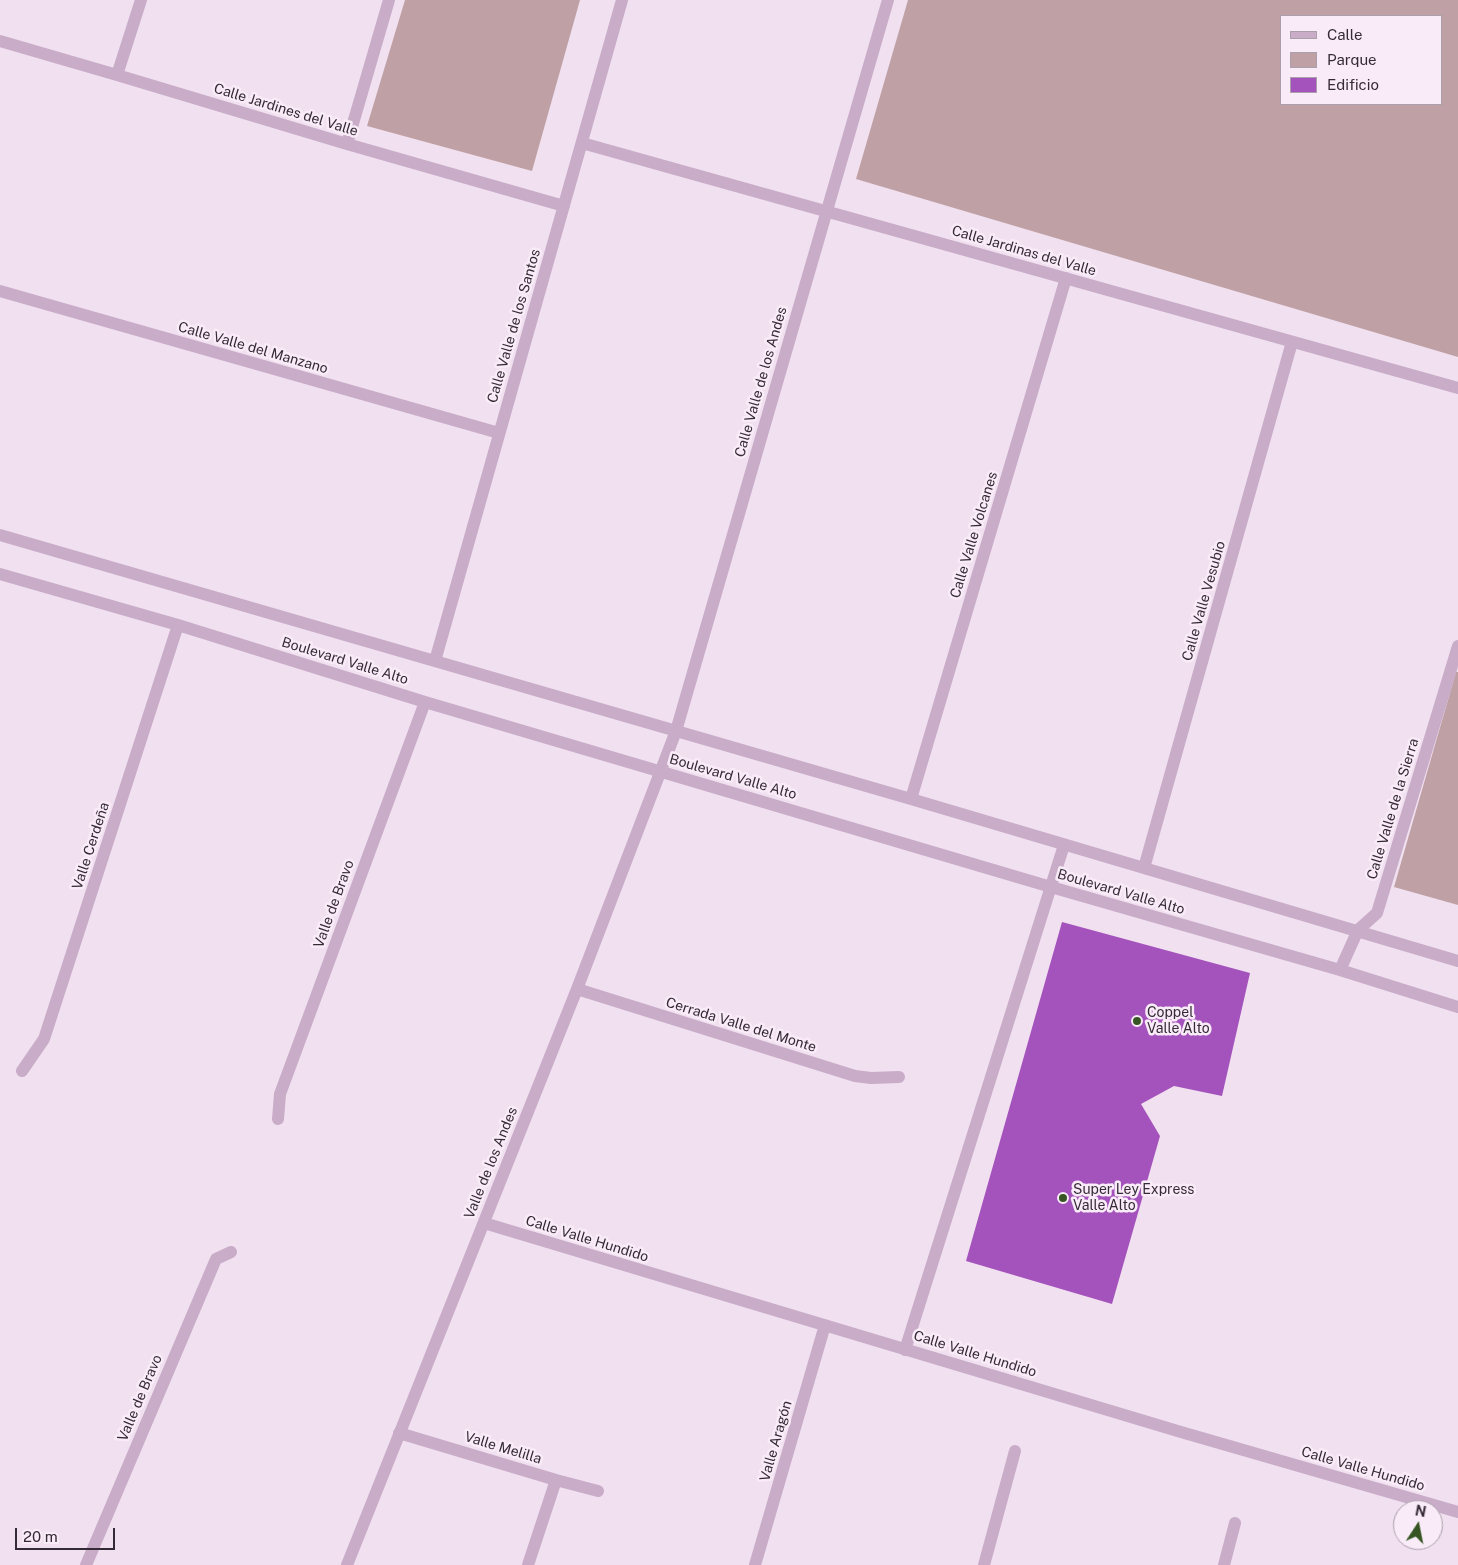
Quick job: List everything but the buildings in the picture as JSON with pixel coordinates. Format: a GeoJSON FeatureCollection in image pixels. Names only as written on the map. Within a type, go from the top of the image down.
{"type":"FeatureCollection","features":[{"type":"Feature","properties":{"kind":"street"},"geometry":{"type":"LineString","coordinates":[[118,75],[141,0]]}},
{"type":"Feature","properties":{"kind":"street"},"geometry":{"type":"LineString","coordinates":[[347,144],[389,0]]}},
{"type":"Feature","properties":{"kind":"street","name":"Calle Valle de los Santos"},"geometry":{"type":"LineString","coordinates":[[435,661],[622,0]]}},
{"type":"Feature","properties":{"kind":"street","name":"Calle Valle de los Andes"},"geometry":{"type":"LineString","coordinates":[[661,772],[676,731],[888,0]]}},
{"type":"Feature","properties":{"kind":"street","name":"Calle Jardines del Valle"},"geometry":{"type":"LineString","coordinates":[[0,41],[564,206]]}},
{"type":"Feature","properties":{"kind":"street","name":"Calle Jardinas del Valle"},"geometry":{"type":"LineString","coordinates":[[582,143],[1458,388]]}},
{"type":"Feature","properties":{"kind":"street","name":"Calle Valle Volcanes"},"geometry":{"type":"LineString","coordinates":[[911,799],[1066,278]]}},
{"type":"Feature","properties":{"kind":"street","name":"Calle Valle del Manzano"},"geometry":{"type":"LineString","coordinates":[[0,290],[499,434]]}},
{"type":"Feature","properties":{"kind":"street","name":"Calle Valle Vesubio"},"geometry":{"type":"LineString","coordinates":[[1144,868],[1292,342]]}},
{"type":"Feature","properties":{"kind":"street","name":"Boulevard Valle Alto"},"geometry":{"type":"LineString","coordinates":[[0,535],[911,799],[1458,961]]}},
{"type":"Feature","properties":{"kind":"street","name":"Boulevard Valle Alto"},"geometry":{"type":"LineString","coordinates":[[0,574],[178,625],[425,702],[661,772],[1340,970],[1458,1007]]}},
{"type":"Feature","properties":{"kind":"street","name":"Valle Cerdeña"},"geometry":{"type":"LineString","coordinates":[[22,1071],[44,1039],[178,625]]}},
{"type":"Feature","properties":{"kind":"street","name":"Calle Valle de la Sierra"},"geometry":{"type":"LineString","coordinates":[[1340,970],[1358,930],[1377,913],[1458,646]]}},
{"type":"Feature","properties":{"kind":"street","name":"Valle de Bravo"},"geometry":{"type":"LineString","coordinates":[[278,1119],[280,1094],[425,702]]}},
{"type":"Feature","properties":{"kind":"street","name":"Valle de los Andes"},"geometry":{"type":"LineString","coordinates":[[347,1565],[661,772]]}},
{"type":"Feature","properties":{"kind":"street"},"geometry":{"type":"LineString","coordinates":[[906,1350],[1064,845]]}},
{"type":"Feature","properties":{"kind":"street","name":"Cerrada Valle del Monte"},"geometry":{"type":"LineString","coordinates":[[577,988],[855,1076],[871,1078],[899,1077]]}},
{"type":"Feature","properties":{"kind":"street","name":"Calle Valle Hundido"},"geometry":{"type":"LineString","coordinates":[[484,1223],[906,1350],[1458,1512]]}},
{"type":"Feature","properties":{"kind":"street","name":"Valle de Bravo"},"geometry":{"type":"LineString","coordinates":[[86,1565],[216,1258],[231,1252]]}},
{"type":"Feature","properties":{"kind":"street","name":"Valle Aragón"},"geometry":{"type":"LineString","coordinates":[[755,1565],[825,1325]]}},
{"type":"Feature","properties":{"kind":"street","name":"Valle Melilla"},"geometry":{"type":"LineString","coordinates":[[399,1433],[598,1491]]}},
{"type":"Feature","properties":{"kind":"street"},"geometry":{"type":"LineString","coordinates":[[984,1565],[1016,1451]]}},
{"type":"Feature","properties":{"kind":"street"},"geometry":{"type":"LineString","coordinates":[[528,1565],[556,1480]]}},
{"type":"Feature","properties":{"kind":"street"},"geometry":{"type":"LineString","coordinates":[[1224,1565],[1235,1523]]}},
{"type":"Feature","properties":{"kind":"green space"},"geometry":{"type":"Polygon","coordinates":[[[405,0],[580,0],[532,171],[367,126],[405,0]]]}},
{"type":"Feature","properties":{"kind":"green space"},"geometry":{"type":"Polygon","coordinates":[[[908,0],[1458,0],[1458,357],[856,179],[908,0]]]}},
{"type":"Feature","properties":{"kind":"green space"},"geometry":{"type":"Polygon","coordinates":[[[1456,672],[1458,672],[1458,905],[1394,887],[1456,672]]]}},
{"type":"Feature","properties":{"kind":"place","name":"Coppel Valle Alto"},"geometry":{"type":"Point","coordinates":[1137,1021]}},
{"type":"Feature","properties":{"kind":"place","name":"Super Ley Express Valle Alto"},"geometry":{"type":"Point","coordinates":[1063,1198]}}]}
